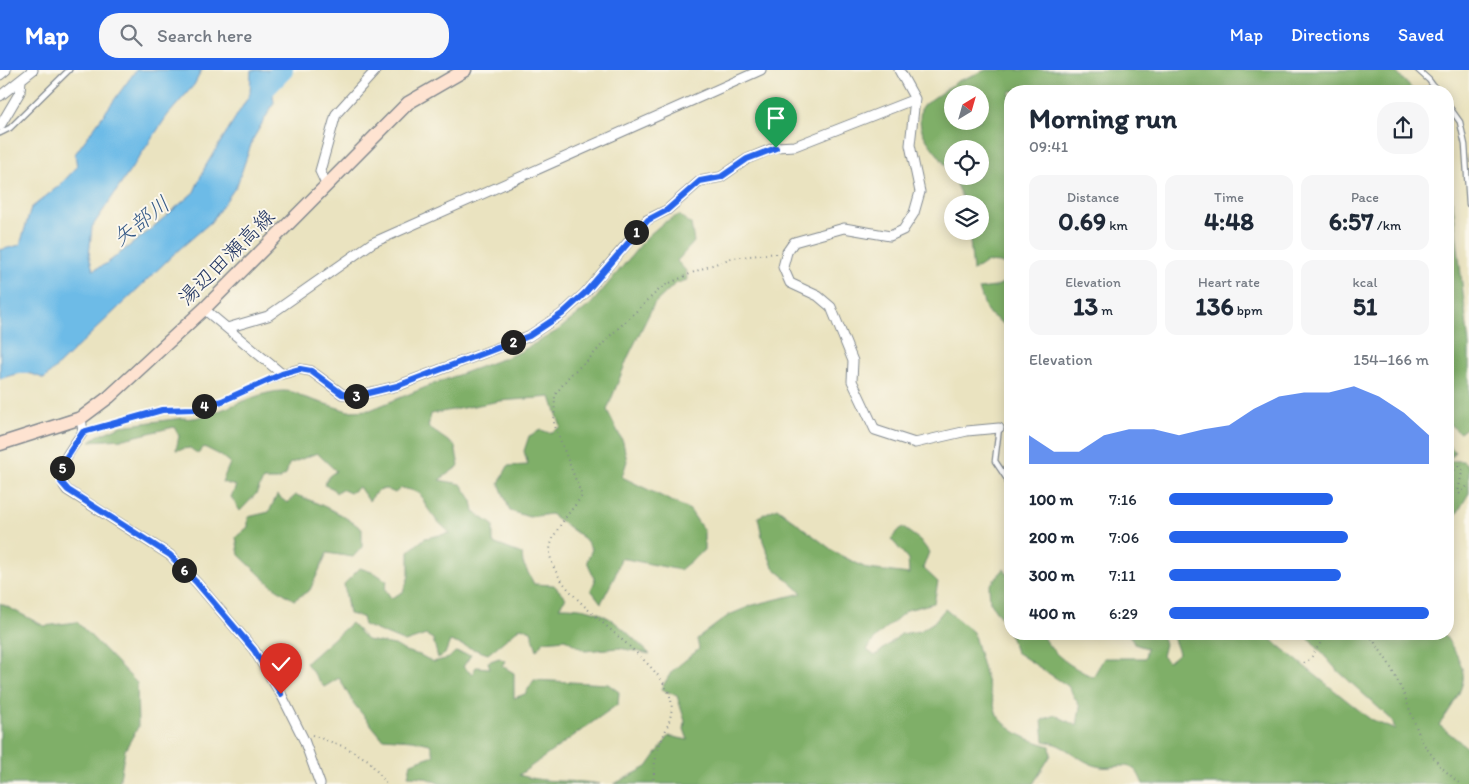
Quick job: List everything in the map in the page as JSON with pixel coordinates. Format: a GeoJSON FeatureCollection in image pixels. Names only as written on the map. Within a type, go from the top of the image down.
{"type":"FeatureCollection","features":[{"type":"Feature","properties":{"kind":"main road","name":"湯辺田瀬高線"},"geometry":{"type":"LineString","coordinates":[[0,444],[81,418],[109,397],[204,309],[408,103],[465,70]]}},
{"type":"Feature","properties":{"kind":"street"},"geometry":{"type":"LineString","coordinates":[[0,75],[6,70]]}},
{"type":"Feature","properties":{"kind":"street"},"geometry":{"type":"LineString","coordinates":[[0,96],[33,70]]}},
{"type":"Feature","properties":{"kind":"street"},"geometry":{"type":"LineString","coordinates":[[326,184],[320,171],[336,114],[376,70]]}},
{"type":"Feature","properties":{"kind":"street"},"geometry":{"type":"LineString","coordinates":[[227,328],[268,316],[372,244],[761,70]]}},
{"type":"Feature","properties":{"kind":"street"},"geometry":{"type":"LineString","coordinates":[[899,70],[915,100],[910,145],[920,192],[914,213],[903,230],[890,236],[844,228],[794,242],[787,252],[783,267],[790,283],[818,296],[831,307],[853,361],[852,381],[875,430],[915,443],[967,431],[999,428]]}},
{"type":"Feature","properties":{"kind":"street"},"geometry":{"type":"LineString","coordinates":[[0,126],[20,92],[21,80]]}},
{"type":"Feature","properties":{"kind":"street"},"geometry":{"type":"LineString","coordinates":[[204,309],[282,374],[300,369],[311,371],[342,394],[356,396],[397,386],[529,336],[562,314],[585,293],[648,220],[667,210],[700,181],[721,177],[747,159],[776,148],[795,146],[915,100]]}},
{"type":"Feature","properties":{"kind":"street"},"geometry":{"type":"LineString","coordinates":[[81,418],[83,432],[62,464],[61,482],[68,490],[170,555],[197,583],[254,650],[281,694],[304,740],[320,784]]}},
{"type":"Feature","properties":{"kind":"lane"},"geometry":{"type":"LineString","coordinates":[[0,133],[10,128],[69,70]]}},
{"type":"Feature","properties":{"kind":"lane"},"geometry":{"type":"LineString","coordinates":[[1418,70],[1433,85]]}},
{"type":"Feature","properties":{"kind":"lane"},"geometry":{"type":"LineString","coordinates":[[1454,114],[1460,122],[1464,145],[1469,204]]}},
{"type":"Feature","properties":{"kind":"lane"},"geometry":{"type":"LineString","coordinates":[[83,432],[162,410],[194,409],[213,404],[282,374]]}},
{"type":"Feature","properties":{"kind":"lane"},"geometry":{"type":"LineString","coordinates":[[999,428],[995,461],[1004,474]]}},
{"type":"Feature","properties":{"kind":"path"},"geometry":{"type":"LineString","coordinates":[[653,784],[656,757],[672,712],[671,698],[665,683],[652,667],[574,596],[553,562],[550,546],[555,535],[582,496],[554,424],[555,395],[570,375],[588,360],[610,336],[663,286],[700,269],[732,258],[787,252]]}},
{"type":"Feature","properties":{"kind":"path"},"geometry":{"type":"LineString","coordinates":[[1454,471],[1460,464],[1463,468],[1458,492],[1460,494],[1469,484]]}},
{"type":"Feature","properties":{"kind":"path"},"geometry":{"type":"LineString","coordinates":[[1304,664],[1312,658],[1322,640]]}},
{"type":"Feature","properties":{"kind":"path"},"geometry":{"type":"LineString","coordinates":[[1373,640],[1388,662],[1403,692],[1422,742],[1440,766],[1460,784]]}},
{"type":"Feature","properties":{"kind":"path"},"geometry":{"type":"LineString","coordinates":[[304,740],[312,735],[345,747],[368,760],[387,784]]}},
{"type":"Feature","properties":{"kind":"green space"},"geometry":{"type":"Polygon","coordinates":[[[986,70],[1394,70],[1408,85],[1004,85],[1004,265],[986,262],[973,271],[970,240],[989,240],[989,195],[961,195],[956,185],[989,185],[989,140],[944,140],[944,164],[922,131],[920,116],[922,106],[944,91],[944,130],[989,130],[989,85],[952,85],[986,70]]]}},
{"type":"Feature","properties":{"kind":"green space"},"geometry":{"type":"Polygon","coordinates":[[[1454,212],[1469,346],[1469,426],[1460,433],[1454,428],[1454,212]]]}},
{"type":"Feature","properties":{"kind":"green space"},"geometry":{"type":"Polygon","coordinates":[[[679,215],[691,224],[694,242],[677,261],[686,271],[687,280],[675,284],[654,304],[628,357],[607,410],[623,442],[627,461],[622,477],[690,510],[704,531],[704,550],[680,570],[621,558],[615,576],[601,603],[591,590],[595,581],[587,561],[592,549],[585,539],[551,514],[529,517],[510,511],[499,483],[508,466],[528,465],[524,451],[529,436],[541,430],[550,433],[561,427],[551,397],[500,401],[431,414],[428,427],[455,446],[459,466],[439,480],[461,484],[472,501],[474,512],[493,525],[493,543],[522,554],[523,563],[534,584],[554,585],[566,598],[559,607],[589,610],[610,619],[650,654],[619,648],[585,651],[565,639],[544,641],[537,650],[531,631],[521,627],[488,654],[450,641],[445,654],[438,658],[433,639],[426,635],[405,642],[364,625],[362,617],[349,614],[344,584],[360,568],[375,573],[387,581],[385,589],[391,598],[403,592],[409,576],[409,551],[425,538],[450,533],[433,516],[416,491],[401,488],[395,493],[386,489],[378,490],[369,501],[359,487],[350,493],[341,489],[336,493],[332,488],[324,485],[329,476],[336,471],[317,453],[289,464],[286,475],[278,480],[263,480],[256,494],[240,511],[231,497],[236,486],[222,482],[230,463],[220,455],[204,447],[198,454],[190,448],[176,450],[179,436],[174,427],[124,439],[90,441],[121,426],[195,418],[276,391],[291,392],[348,411],[370,410],[518,353],[557,331],[591,304],[648,236],[663,223],[679,215]]]}},
{"type":"Feature","properties":{"kind":"green space"},"geometry":{"type":"Polygon","coordinates":[[[1004,282],[1004,325],[987,312],[979,289],[995,287],[1004,282]]]}},
{"type":"Feature","properties":{"kind":"green space"},"geometry":{"type":"Polygon","coordinates":[[[1454,461],[1463,461],[1469,466],[1469,493],[1454,519],[1454,461]]]}},
{"type":"Feature","properties":{"kind":"green space"},"geometry":{"type":"Polygon","coordinates":[[[277,495],[287,503],[296,495],[314,502],[362,529],[362,547],[353,557],[327,553],[310,590],[294,600],[271,585],[239,555],[236,537],[248,527],[248,517],[269,512],[277,495]]]}},
{"type":"Feature","properties":{"kind":"green space"},"geometry":{"type":"Polygon","coordinates":[[[777,508],[836,553],[868,569],[909,574],[908,559],[891,539],[902,527],[920,540],[929,552],[923,568],[938,582],[934,603],[907,610],[876,637],[867,650],[875,656],[901,634],[920,631],[934,622],[945,609],[973,632],[997,715],[1008,727],[1020,735],[1050,746],[1051,755],[1033,784],[614,784],[647,767],[669,736],[688,740],[684,729],[685,721],[677,696],[661,689],[672,671],[699,649],[697,639],[729,615],[753,605],[802,593],[773,567],[763,541],[758,517],[777,508]]]}},
{"type":"Feature","properties":{"kind":"green space"},"geometry":{"type":"Polygon","coordinates":[[[1004,569],[1004,623],[990,602],[989,586],[1004,569]]]}},
{"type":"Feature","properties":{"kind":"green space"},"geometry":{"type":"Polygon","coordinates":[[[0,603],[44,626],[77,622],[137,683],[138,727],[125,750],[119,784],[0,784],[0,603]]]}},
{"type":"Feature","properties":{"kind":"green space"},"geometry":{"type":"Polygon","coordinates":[[[351,623],[367,640],[395,645],[433,662],[449,658],[455,652],[471,655],[463,667],[472,674],[476,667],[490,668],[488,662],[499,658],[505,661],[502,666],[514,673],[514,698],[525,694],[534,680],[608,684],[619,692],[618,704],[519,775],[540,780],[600,784],[441,784],[423,777],[408,776],[411,763],[434,755],[430,744],[413,740],[382,738],[354,704],[339,678],[324,687],[306,663],[351,623]]]}},
{"type":"Feature","properties":{"kind":"green space"},"geometry":{"type":"Polygon","coordinates":[[[1012,640],[1045,640],[1063,660],[1093,677],[1104,658],[1145,658],[1147,648],[1134,644],[1132,640],[1163,640],[1165,644],[1162,656],[1168,662],[1179,653],[1174,640],[1271,640],[1370,719],[1395,730],[1392,720],[1336,669],[1310,640],[1448,640],[1460,663],[1463,679],[1456,700],[1439,725],[1469,749],[1469,784],[1143,784],[1139,775],[1132,768],[1093,765],[1060,746],[1044,741],[1042,720],[1055,715],[1077,726],[1080,707],[1068,686],[1016,652],[1012,640]]]}},
{"type":"Feature","properties":{"kind":"water"},"geometry":{"type":"Polygon","coordinates":[[[136,70],[202,70],[194,85],[167,116],[92,227],[89,256],[93,270],[106,264],[145,234],[194,192],[205,167],[250,94],[251,70],[270,70],[274,103],[253,139],[237,185],[211,222],[175,253],[44,379],[32,374],[22,373],[0,379],[0,250],[20,245],[31,208],[60,185],[77,167],[75,154],[136,70]]]}},
{"type":"Feature","properties":{"kind":"waterway"},"geometry":{"type":"LineString","coordinates":[[260,94],[283,70]]}},
{"type":"Feature","properties":{"kind":"route"},"geometry":{"type":"LineString","coordinates":[[281,694],[254,650],[197,583],[170,555],[68,490],[61,482],[62,464],[83,432],[162,410],[194,409],[222,401],[282,374],[300,369],[311,371],[342,394],[356,396],[397,386],[529,336],[562,314],[585,293],[648,220],[667,210],[700,181],[721,177],[747,159],[776,148]]}},
{"type":"Feature","properties":{"kind":"water label","name":"矢部川"},"geometry":{"type":"Point","coordinates":[141,221]}}]}
